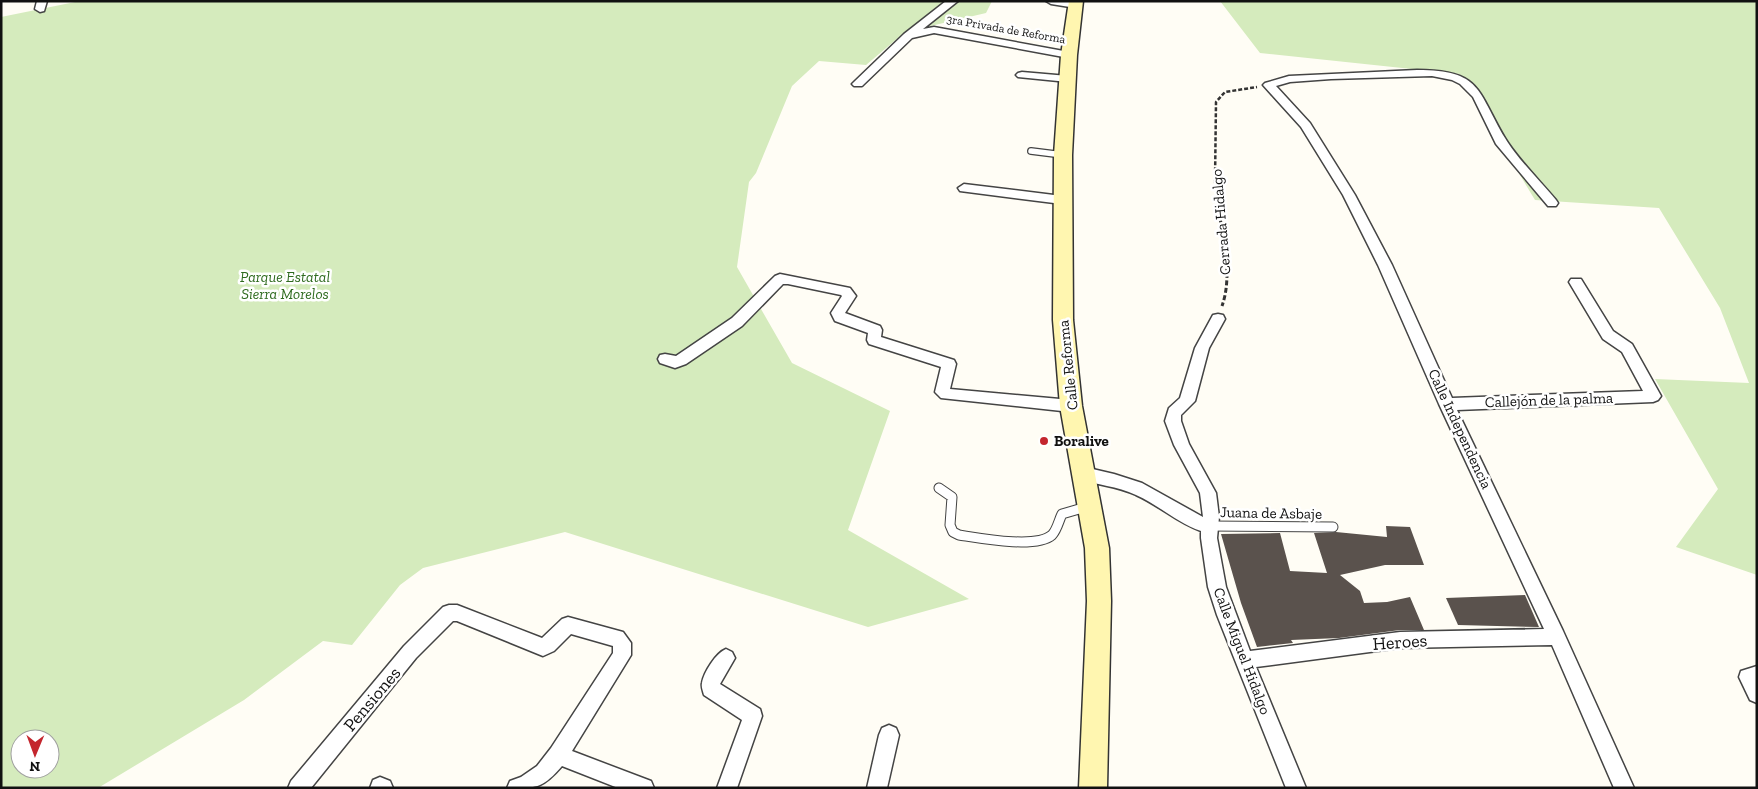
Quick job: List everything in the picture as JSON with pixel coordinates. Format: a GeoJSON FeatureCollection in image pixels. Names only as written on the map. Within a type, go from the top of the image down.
{"type":"FeatureCollection","features":[{"type":"Feature","properties":{"kind":"street"},"geometry":{"type":"LineString","coordinates":[[858,84],[908,36],[953,1]]}},
{"type":"Feature","properties":{"kind":"street"},"geometry":{"type":"LineString","coordinates":[[1051,1],[1076,3]]}},
{"type":"Feature","properties":{"kind":"street","name":"Calle Reforma"},"geometry":{"type":"LineString","coordinates":[[1076,3],[1069,55],[1063,155],[1063,320],[1071,406],[1091,506],[1097,548],[1099,601],[1093,788]]}},
{"type":"Feature","properties":{"kind":"street","name":"3ra Privada de Reforma"},"geometry":{"type":"LineString","coordinates":[[908,36],[934,30],[1069,55]]}},
{"type":"Feature","properties":{"kind":"street"},"geometry":{"type":"LineString","coordinates":[[1269,86],[1289,79],[1331,76],[1417,73],[1455,77],[1464,82],[1478,96],[1500,141],[1552,203]]}},
{"type":"Feature","properties":{"kind":"street"},"geometry":{"type":"LineString","coordinates":[[1022,75],[1068,79]]}},
{"type":"Feature","properties":{"kind":"street","name":"Calle Independencia"},"geometry":{"type":"LineString","coordinates":[[1269,86],[1306,125],[1348,195],[1385,265],[1447,404],[1557,637],[1624,788]]}},
{"type":"Feature","properties":{"kind":"street"},"geometry":{"type":"LineString","coordinates":[[964,188],[1062,200]]}},
{"type":"Feature","properties":{"kind":"street"},"geometry":{"type":"LineString","coordinates":[[665,359],[675,362],[681,360],[737,322],[780,279],[788,279],[848,294],[838,313],[840,317],[875,330],[874,340],[949,364],[942,389],[942,392],[946,394],[1071,406]]}},
{"type":"Feature","properties":{"kind":"street","name":"Callejón de la palma"},"geometry":{"type":"LineString","coordinates":[[1447,404],[1652,397],[1653,394],[1627,348],[1608,335],[1576,282]]}},
{"type":"Feature","properties":{"kind":"street"},"geometry":{"type":"LineString","coordinates":[[1084,474],[1143,491],[1201,523],[1211,517],[1208,492],[1182,445],[1172,416],[1176,409],[1187,401],[1202,348],[1218,318]]}},
{"type":"Feature","properties":{"kind":"street","name":"Calle Miguel Hidalgo"},"geometry":{"type":"LineString","coordinates":[[1201,523],[1209,538],[1217,587],[1244,660],[1296,788]]}},
{"type":"Feature","properties":{"kind":"street","name":"Pensiones"},"geometry":{"type":"LineString","coordinates":[[298,788],[410,652],[450,613],[457,613],[543,646],[548,645],[568,625],[618,638],[622,643],[622,655],[558,755]]}},
{"type":"Feature","properties":{"kind":"street","name":"Heroes"},"geometry":{"type":"LineString","coordinates":[[1244,660],[1400,640],[1557,637]]}},
{"type":"Feature","properties":{"kind":"street"},"geometry":{"type":"LineString","coordinates":[[726,658],[711,683],[711,689],[753,716],[727,788]]}},
{"type":"Feature","properties":{"kind":"street"},"geometry":{"type":"LineString","coordinates":[[1757,675],[1748,677],[1757,694]]}},
{"type":"Feature","properties":{"kind":"street"},"geometry":{"type":"LineString","coordinates":[[877,788],[889,735]]}},
{"type":"Feature","properties":{"kind":"street"},"geometry":{"type":"LineString","coordinates":[[517,788],[544,773],[558,755],[644,788]]}},
{"type":"Feature","properties":{"kind":"lane"},"geometry":{"type":"LineString","coordinates":[[1031,151],[1063,155]]}},
{"type":"Feature","properties":{"kind":"lane"},"geometry":{"type":"LineString","coordinates":[[939,488],[952,497],[950,525],[953,532],[959,535],[1018,541],[1043,540],[1052,535],[1062,514],[1091,506]]}},
{"type":"Feature","properties":{"kind":"lane","name":"Juana de Asbaje"},"geometry":{"type":"LineString","coordinates":[[1201,523],[1333,527]]}},
{"type":"Feature","properties":{"kind":"path","name":"Cerrada Hidalgo"},"geometry":{"type":"LineString","coordinates":[[1218,318],[1226,295],[1227,270],[1216,190],[1216,102],[1219,96],[1231,90],[1269,86]]}},
{"type":"Feature","properties":{"kind":"green space","name":"Parque Estatal Sierra Morelos"},"geometry":{"type":"Polygon","coordinates":[[[80,1],[992,1],[986,13],[905,32],[866,65],[819,61],[792,86],[756,173],[749,182],[737,267],[792,363],[890,411],[848,530],[969,599],[868,627],[565,532],[423,568],[400,585],[352,645],[323,641],[244,700],[98,788],[1,788],[1,17],[80,1]]]}},
{"type":"Feature","properties":{"kind":"green space"},"geometry":{"type":"Polygon","coordinates":[[[1220,1],[1757,1],[1757,575],[1676,547],[1718,489],[1655,379],[1749,383],[1720,308],[1659,208],[1535,200],[1459,74],[1260,53],[1220,1]]]}},
{"type":"Feature","properties":{"kind":"building"},"geometry":{"type":"Polygon","coordinates":[[[1386,526],[1410,527],[1424,565],[1385,565],[1340,575],[1360,591],[1364,603],[1387,602],[1410,597],[1424,630],[1400,630],[1339,638],[1291,640],[1293,643],[1257,647],[1241,603],[1221,534],[1280,533],[1290,571],[1327,573],[1314,533],[1336,532],[1387,537],[1386,526]]]}},
{"type":"Feature","properties":{"kind":"building"},"geometry":{"type":"Polygon","coordinates":[[[1525,595],[1539,627],[1458,625],[1446,598],[1525,595]]]}},
{"type":"Feature","properties":{"kind":"place","name":"Boralive"},"geometry":{"type":"Point","coordinates":[1044,441]}}]}
